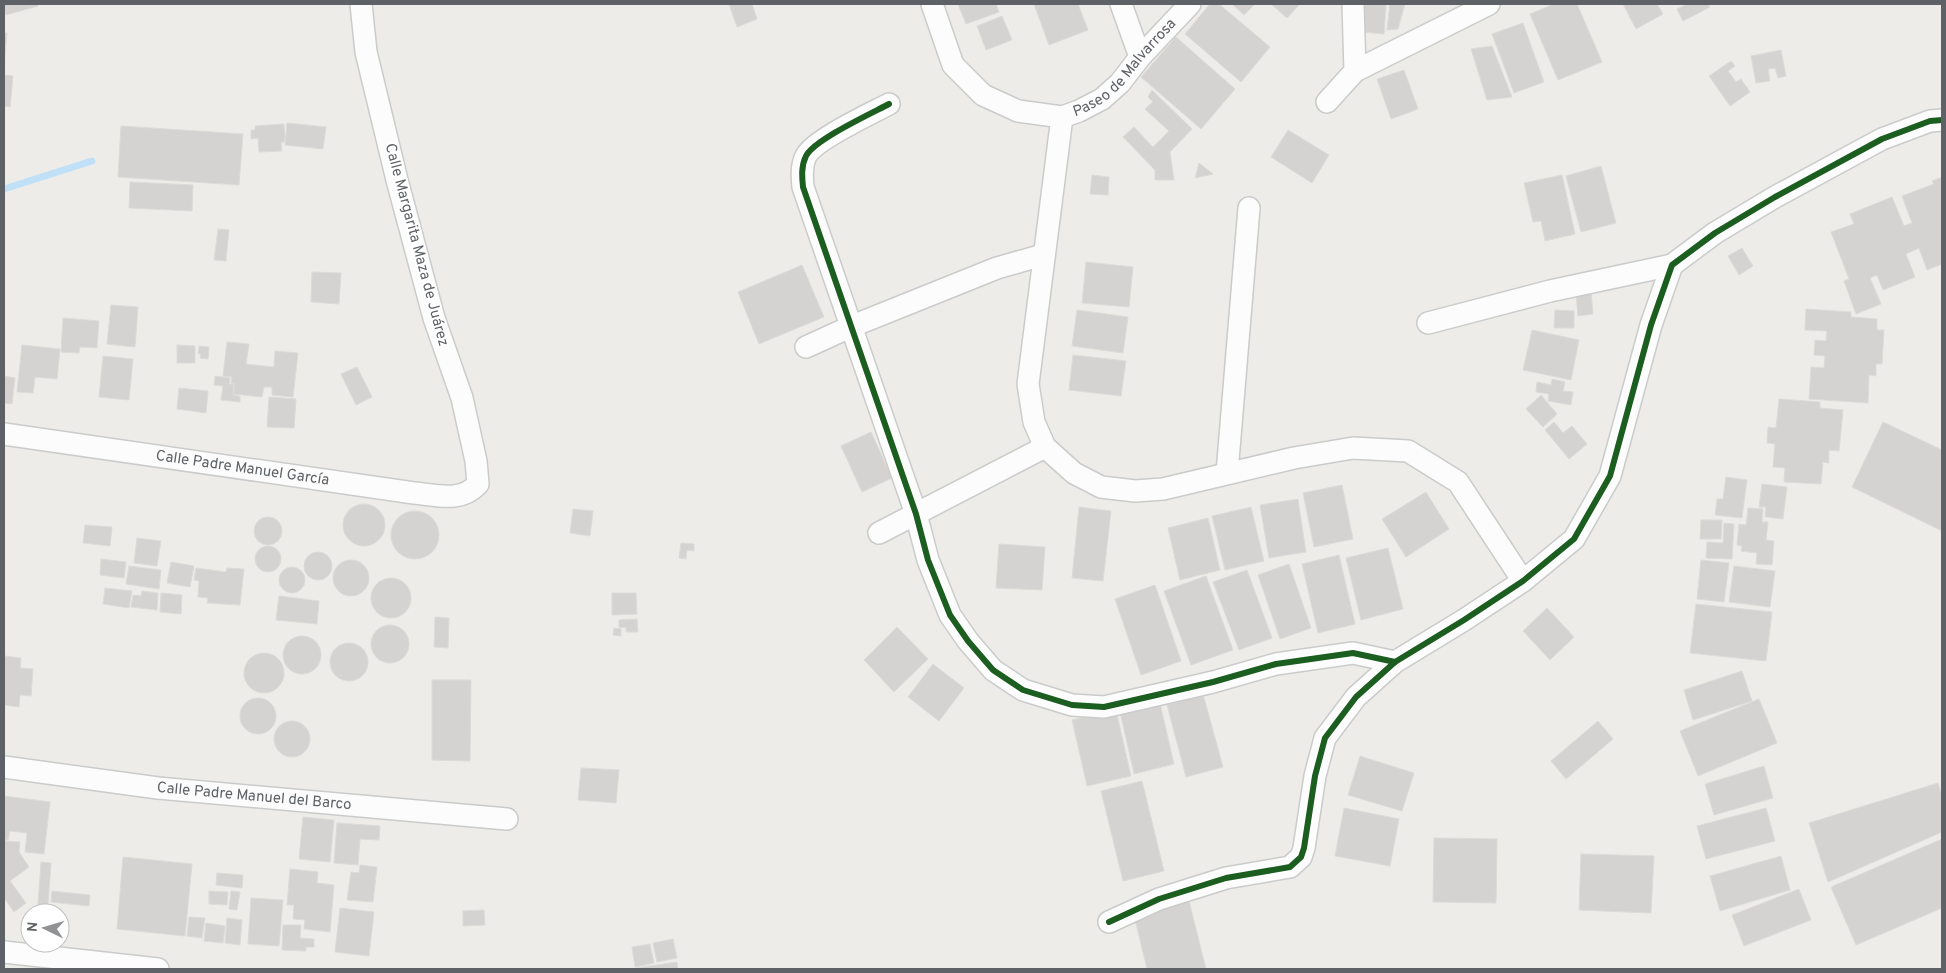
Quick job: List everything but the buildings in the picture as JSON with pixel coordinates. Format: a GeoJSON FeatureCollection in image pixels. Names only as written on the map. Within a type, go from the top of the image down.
{"type":"FeatureCollection","features":[{"type":"Feature","properties":{"kind":"street","name":"Calle Margarita Maza de Juárez"},"geometry":{"type":"LineString","coordinates":[[361,4],[366,52],[397,180],[434,318],[462,398],[476,461],[478,484]]}},
{"type":"Feature","properties":{"kind":"street","name":"Paseo de Malvarrosa"},"geometry":{"type":"LineString","coordinates":[[932,4],[953,65],[983,95],[1018,112],[1062,117],[1079,111],[1102,99],[1120,83],[1140,57],[1190,4]]}},
{"type":"Feature","properties":{"kind":"street"},"geometry":{"type":"LineString","coordinates":[[1121,4],[1140,57]]}},
{"type":"Feature","properties":{"kind":"street"},"geometry":{"type":"LineString","coordinates":[[1353,4],[1355,71]]}},
{"type":"Feature","properties":{"kind":"street"},"geometry":{"type":"LineString","coordinates":[[1327,102],[1355,71],[1489,4]]}},
{"type":"Feature","properties":{"kind":"street"},"geometry":{"type":"LineString","coordinates":[[889,104],[817,144],[806,155],[803,165],[803,187],[916,514],[928,560],[950,615],[968,642],[993,670],[1023,690],[1072,704],[1104,707],[1213,682],[1276,664],[1353,653],[1394,662]]}},
{"type":"Feature","properties":{"kind":"street"},"geometry":{"type":"LineString","coordinates":[[1062,117],[1028,384],[1034,422],[1045,447],[1074,473],[1101,486],[1135,491],[1163,489],[1294,458],[1353,448],[1408,451],[1458,482],[1523,581]]}},
{"type":"Feature","properties":{"kind":"street"},"geometry":{"type":"LineString","coordinates":[[1428,323],[1550,291],[1672,265],[1715,233],[1752,210],[1882,138],[1930,121],[1942,120]]}},
{"type":"Feature","properties":{"kind":"street"},"geometry":{"type":"LineString","coordinates":[[1226,473],[1249,208]]}},
{"type":"Feature","properties":{"kind":"street"},"geometry":{"type":"LineString","coordinates":[[806,347],[850,327],[998,268],[1043,255]]}},
{"type":"Feature","properties":{"kind":"street"},"geometry":{"type":"LineString","coordinates":[[1109,922],[1159,899],[1226,878],[1284,868],[1296,862],[1301,857],[1304,848],[1314,776],[1325,738],[1356,697],[1394,662],[1464,620],[1523,581],[1574,539],[1610,476],[1651,325],[1672,265]]}},
{"type":"Feature","properties":{"kind":"street","name":"Calle Padre Manuel García"},"geometry":{"type":"LineString","coordinates":[[4,434],[414,493],[462,496],[471,492],[478,484]]}},
{"type":"Feature","properties":{"kind":"street"},"geometry":{"type":"LineString","coordinates":[[879,533],[1045,447]]}},
{"type":"Feature","properties":{"kind":"street","name":"Calle Padre Manuel del Barco"},"geometry":{"type":"LineString","coordinates":[[4,767],[158,788],[507,819]]}},
{"type":"Feature","properties":{"kind":"street"},"geometry":{"type":"LineString","coordinates":[[4,952],[158,969]]}},
{"type":"Feature","properties":{"kind":"waterway"},"geometry":{"type":"LineString","coordinates":[[4,189],[92,161]]}},
{"type":"Feature","properties":{"kind":"cycle path"},"geometry":{"type":"LineString","coordinates":[[889,104],[831,135],[811,150],[803,164],[803,187],[916,514],[928,560],[950,615],[968,641],[993,670],[1023,690],[1072,705],[1104,707],[1213,682],[1276,664],[1353,653],[1395,662]]}},
{"type":"Feature","properties":{"kind":"cycle path"},"geometry":{"type":"LineString","coordinates":[[1109,922],[1159,899],[1226,878],[1290,867],[1301,857],[1315,776],[1325,738],[1356,697],[1395,662],[1523,581],[1574,539],[1610,476],[1651,325],[1672,265],[1715,233],[1775,197],[1882,139],[1930,121],[1942,120]]}}]}
